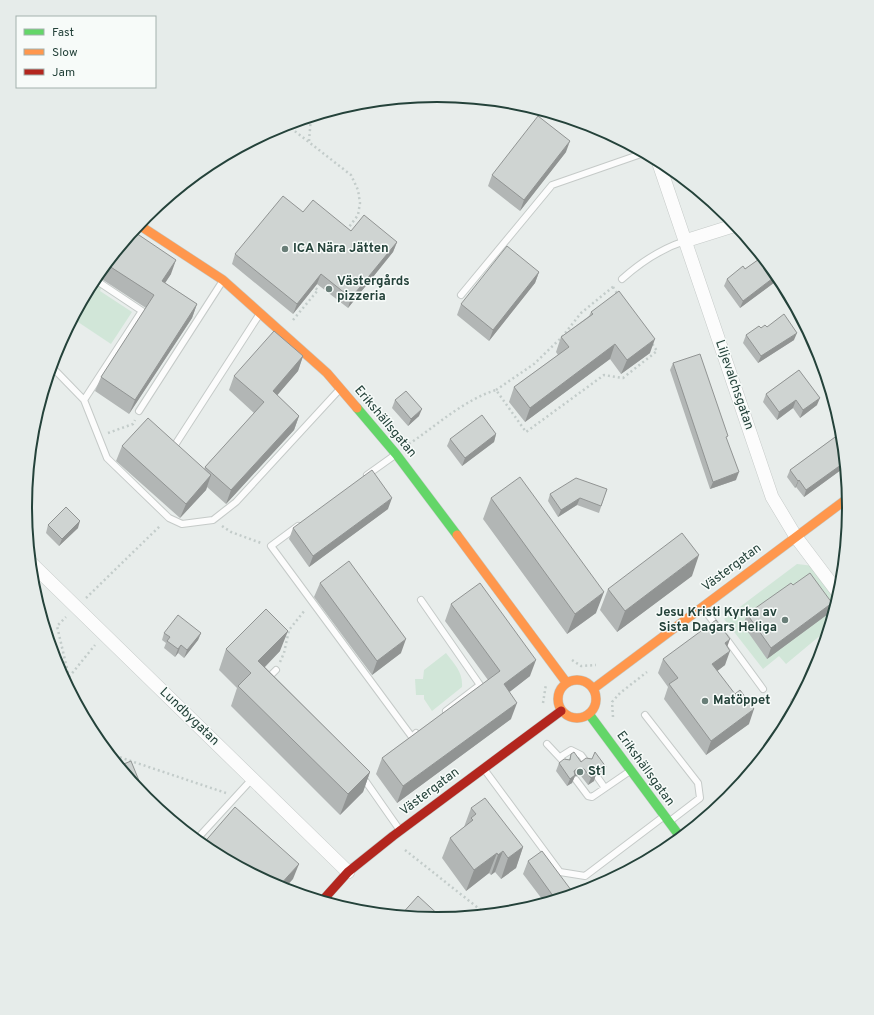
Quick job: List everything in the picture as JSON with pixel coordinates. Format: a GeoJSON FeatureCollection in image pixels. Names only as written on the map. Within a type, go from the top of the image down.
{"type":"FeatureCollection","features":[{"type":"Feature","properties":{"kind":"street","name":"Liljevalchsgatan"},"geometry":{"type":"LineString","coordinates":[[661,171],[772,497],[796,537],[834,587]]}},
{"type":"Feature","properties":{"kind":"street"},"geometry":{"type":"LineString","coordinates":[[685,240],[729,227]]}},
{"type":"Feature","properties":{"kind":"street","name":"Erikshällsgatan"},"geometry":{"type":"LineString","coordinates":[[144,228],[223,280],[327,373],[396,454],[566,682]]}},
{"type":"Feature","properties":{"kind":"street","name":"Västergatan"},"geometry":{"type":"LineString","coordinates":[[593,689],[842,503]]}},
{"type":"Feature","properties":{"kind":"street","name":"Lundbygatan"},"geometry":{"type":"LineString","coordinates":[[37,568],[348,872]]}},
{"type":"Feature","properties":{"kind":"street"},"geometry":{"type":"LineString","coordinates":[[576,679],[586,681],[593,689],[596,699],[594,709],[589,714],[576,719],[566,716],[561,711],[557,699],[560,688],[566,682],[576,679]]}},
{"type":"Feature","properties":{"kind":"street","name":"Västergatan"},"geometry":{"type":"LineString","coordinates":[[326,897],[348,872],[400,830],[561,711]]}},
{"type":"Feature","properties":{"kind":"street","name":"Erikshällsgatan"},"geometry":{"type":"LineString","coordinates":[[589,714],[677,834]]}},
{"type":"Feature","properties":{"kind":"lane"},"geometry":{"type":"LineString","coordinates":[[461,295],[552,185],[637,155]]}},
{"type":"Feature","properties":{"kind":"lane"},"geometry":{"type":"LineString","coordinates":[[622,280],[639,264],[667,246],[685,240]]}},
{"type":"Feature","properties":{"kind":"lane"},"geometry":{"type":"LineString","coordinates":[[139,411],[223,280]]}},
{"type":"Feature","properties":{"kind":"lane"},"geometry":{"type":"LineString","coordinates":[[84,400],[142,311],[100,283]]}},
{"type":"Feature","properties":{"kind":"lane"},"geometry":{"type":"LineString","coordinates":[[175,445],[260,313]]}},
{"type":"Feature","properties":{"kind":"lane"},"geometry":{"type":"LineString","coordinates":[[56,371],[84,400],[107,458],[169,518],[182,524],[213,520],[236,502],[340,388]]}},
{"type":"Feature","properties":{"kind":"lane"},"geometry":{"type":"LineString","coordinates":[[359,482],[396,454]]}},
{"type":"Feature","properties":{"kind":"lane"},"geometry":{"type":"LineString","coordinates":[[302,523],[271,546],[412,737],[424,727]]}},
{"type":"Feature","properties":{"kind":"lane"},"geometry":{"type":"LineString","coordinates":[[422,600],[480,685],[443,713]]}},
{"type":"Feature","properties":{"kind":"lane"},"geometry":{"type":"LineString","coordinates":[[702,607],[763,689]]}},
{"type":"Feature","properties":{"kind":"lane"},"geometry":{"type":"LineString","coordinates":[[271,686],[266,681],[276,670]]}},
{"type":"Feature","properties":{"kind":"lane"},"geometry":{"type":"LineString","coordinates":[[484,768],[560,872],[585,876],[666,819],[700,798],[698,783],[646,715]]}},
{"type":"Feature","properties":{"kind":"lane"},"geometry":{"type":"LineString","coordinates":[[547,744],[565,764]]}},
{"type":"Feature","properties":{"kind":"lane"},"geometry":{"type":"LineString","coordinates":[[560,757],[570,750],[575,750],[587,763]]}},
{"type":"Feature","properties":{"kind":"lane"},"geometry":{"type":"LineString","coordinates":[[355,768],[400,830]]}},
{"type":"Feature","properties":{"kind":"lane"},"geometry":{"type":"LineString","coordinates":[[576,780],[588,796],[592,797],[630,770]]}},
{"type":"Feature","properties":{"kind":"lane"},"geometry":{"type":"LineString","coordinates":[[598,778],[605,788]]}},
{"type":"Feature","properties":{"kind":"lane"},"geometry":{"type":"LineString","coordinates":[[200,836],[252,779]]}},
{"type":"Feature","properties":{"kind":"path"},"geometry":{"type":"LineString","coordinates":[[309,142],[311,123]]}},
{"type":"Feature","properties":{"kind":"path"},"geometry":{"type":"LineString","coordinates":[[292,129],[351,175],[358,190],[360,202],[358,216],[344,233]]}},
{"type":"Feature","properties":{"kind":"path"},"geometry":{"type":"LineString","coordinates":[[409,445],[470,401],[496,390],[534,364],[562,337],[581,313],[622,280]]}},
{"type":"Feature","properties":{"kind":"path"},"geometry":{"type":"LineString","coordinates":[[293,320],[318,290],[308,281]]}},
{"type":"Feature","properties":{"kind":"path"},"geometry":{"type":"LineString","coordinates":[[613,287],[622,300]]}},
{"type":"Feature","properties":{"kind":"path"},"geometry":{"type":"LineString","coordinates":[[496,390],[526,432],[604,375],[623,378],[657,351],[648,338]]}},
{"type":"Feature","properties":{"kind":"path"},"geometry":{"type":"LineString","coordinates":[[99,437],[133,424],[139,411]]}},
{"type":"Feature","properties":{"kind":"path"},"geometry":{"type":"LineString","coordinates":[[68,674],[57,626],[169,518]]}},
{"type":"Feature","properties":{"kind":"path"},"geometry":{"type":"LineString","coordinates":[[213,520],[231,532],[271,546]]}},
{"type":"Feature","properties":{"kind":"path"},"geometry":{"type":"LineString","coordinates":[[276,670],[284,653],[289,630],[312,602]]}},
{"type":"Feature","properties":{"kind":"path"},"geometry":{"type":"LineString","coordinates":[[69,677],[104,635]]}},
{"type":"Feature","properties":{"kind":"path"},"geometry":{"type":"LineString","coordinates":[[552,664],[564,656],[581,666],[597,665]]}},
{"type":"Feature","properties":{"kind":"path"},"geometry":{"type":"LineString","coordinates":[[604,735],[617,725],[613,716],[612,702],[620,693],[651,669]]}},
{"type":"Feature","properties":{"kind":"path"},"geometry":{"type":"LineString","coordinates":[[118,757],[236,796]]}},
{"type":"Feature","properties":{"kind":"path"},"geometry":{"type":"LineString","coordinates":[[405,850],[482,910]]}},
{"type":"Feature","properties":{"kind":"green space"},"geometry":{"type":"Polygon","coordinates":[[[98,285],[102,287],[100,291],[132,312],[111,344],[77,322],[98,285]]]}},
{"type":"Feature","properties":{"kind":"green space"},"geometry":{"type":"Polygon","coordinates":[[[797,564],[814,566],[833,591],[822,634],[786,664],[779,656],[763,669],[724,619],[797,564]]]}},
{"type":"Feature","properties":{"kind":"green space"},"geometry":{"type":"Polygon","coordinates":[[[446,653],[460,673],[462,687],[432,711],[424,699],[424,695],[416,695],[415,679],[423,679],[424,670],[446,653]]]}},
{"type":"Feature","properties":{"kind":"building"},"geometry":{"type":"Polygon","coordinates":[[[538,116],[570,141],[524,200],[492,175],[538,116]]]}},
{"type":"Feature","properties":{"kind":"building"},"geometry":{"type":"Polygon","coordinates":[[[283,196],[303,212],[313,200],[351,231],[364,215],[397,242],[351,298],[321,274],[297,304],[235,254],[283,196]]]}},
{"type":"Feature","properties":{"kind":"building"},"geometry":{"type":"Polygon","coordinates":[[[138,235],[176,260],[162,281],[197,304],[135,400],[101,377],[154,295],[111,267],[138,235]]]}},
{"type":"Feature","properties":{"kind":"building"},"geometry":{"type":"Polygon","coordinates":[[[507,246],[539,272],[493,330],[461,304],[507,246]]]}},
{"type":"Feature","properties":{"kind":"building"},"geometry":{"type":"Polygon","coordinates":[[[757,260],[772,279],[743,301],[727,279],[743,266],[745,269],[757,260]]]}},
{"type":"Feature","properties":{"kind":"building"},"geometry":{"type":"Polygon","coordinates":[[[619,291],[655,339],[627,360],[615,344],[530,408],[514,387],[569,347],[561,337],[593,314],[591,312],[619,291]]]}},
{"type":"Feature","properties":{"kind":"building"},"geometry":{"type":"Polygon","coordinates":[[[784,314],[797,333],[761,356],[746,335],[759,326],[761,328],[765,325],[767,327],[784,314]]]}},
{"type":"Feature","properties":{"kind":"building"},"geometry":{"type":"Polygon","coordinates":[[[274,331],[303,356],[273,391],[299,416],[231,490],[205,467],[264,402],[234,376],[274,331]]]}},
{"type":"Feature","properties":{"kind":"building"},"geometry":{"type":"Polygon","coordinates":[[[700,354],[728,436],[726,437],[739,472],[713,482],[673,363],[700,354]]]}},
{"type":"Feature","properties":{"kind":"building"},"geometry":{"type":"Polygon","coordinates":[[[799,370],[820,398],[803,410],[796,400],[779,412],[766,394],[799,370]]]}},
{"type":"Feature","properties":{"kind":"building"},"geometry":{"type":"Polygon","coordinates":[[[406,391],[422,409],[411,419],[395,400],[406,391]]]}},
{"type":"Feature","properties":{"kind":"building"},"geometry":{"type":"Polygon","coordinates":[[[482,415],[496,434],[465,458],[450,439],[482,415]]]}},
{"type":"Feature","properties":{"kind":"building"},"geometry":{"type":"Polygon","coordinates":[[[148,418],[211,475],[186,504],[122,446],[148,418]]]}},
{"type":"Feature","properties":{"kind":"building"},"geometry":{"type":"Polygon","coordinates":[[[836,437],[840,466],[806,490],[790,470],[836,437]]]}},
{"type":"Feature","properties":{"kind":"building"},"geometry":{"type":"Polygon","coordinates":[[[372,470],[392,498],[313,556],[293,528],[372,470]]]}},
{"type":"Feature","properties":{"kind":"building"},"geometry":{"type":"Polygon","coordinates":[[[520,477],[604,592],[575,614],[491,498],[520,477]]]}},
{"type":"Feature","properties":{"kind":"building"},"geometry":{"type":"Polygon","coordinates":[[[576,478],[607,489],[601,506],[580,498],[561,510],[550,494],[576,478]]]}},
{"type":"Feature","properties":{"kind":"building"},"geometry":{"type":"Polygon","coordinates":[[[66,507],[80,521],[62,539],[48,525],[66,507]]]}},
{"type":"Feature","properties":{"kind":"building"},"geometry":{"type":"Polygon","coordinates":[[[682,533],[699,555],[625,611],[608,589],[682,533]]]}},
{"type":"Feature","properties":{"kind":"building"},"geometry":{"type":"Polygon","coordinates":[[[349,561],[406,639],[377,661],[320,583],[349,561]]]}},
{"type":"Feature","properties":{"kind":"building","name":"Jesu Kristi Kyrka av Sista Dagars Heliga"},"geometry":{"type":"Polygon","coordinates":[[[810,573],[831,601],[830,605],[771,648],[747,614],[791,583],[793,585],[810,573]]]}},
{"type":"Feature","properties":{"kind":"building"},"geometry":{"type":"Polygon","coordinates":[[[480,583],[536,660],[504,684],[517,703],[403,786],[382,758],[500,671],[451,604],[480,583]]]}},
{"type":"Feature","properties":{"kind":"building"},"geometry":{"type":"Polygon","coordinates":[[[266,609],[288,631],[258,661],[370,772],[348,794],[238,686],[251,673],[226,649],[266,609]]]}},
{"type":"Feature","properties":{"kind":"building"},"geometry":{"type":"Polygon","coordinates":[[[178,615],[201,633],[187,650],[181,645],[178,649],[167,641],[170,637],[164,633],[178,615]]]}},
{"type":"Feature","properties":{"kind":"building"},"geometry":{"type":"Polygon","coordinates":[[[716,620],[730,639],[725,643],[730,651],[712,664],[735,694],[740,690],[754,709],[711,741],[669,684],[678,678],[663,659],[716,620]]]}},
{"type":"Feature","properties":{"kind":"building"},"geometry":{"type":"Polygon","coordinates":[[[574,752],[581,762],[586,758],[592,759],[595,752],[606,767],[598,767],[597,773],[591,778],[584,769],[578,768],[574,771],[575,775],[570,779],[559,763],[564,759],[570,760],[571,754],[574,752]]]}},
{"type":"Feature","properties":{"kind":"building"},"geometry":{"type":"Polygon","coordinates":[[[131,761],[139,782],[133,775],[124,764],[131,761]]]}},
{"type":"Feature","properties":{"kind":"building"},"geometry":{"type":"Polygon","coordinates":[[[485,798],[523,847],[508,858],[503,851],[498,855],[497,853],[474,870],[450,838],[473,820],[471,818],[476,814],[471,808],[485,798]]]}},
{"type":"Feature","properties":{"kind":"building"},"geometry":{"type":"Polygon","coordinates":[[[235,807],[299,864],[282,882],[234,858],[206,840],[235,807]]]}},
{"type":"Feature","properties":{"kind":"building"},"geometry":{"type":"Polygon","coordinates":[[[542,851],[571,890],[553,896],[528,861],[542,851]]]}},
{"type":"Feature","properties":{"kind":"building"},"geometry":{"type":"Polygon","coordinates":[[[418,896],[435,912],[411,912],[404,911],[418,896]]]}},
{"type":"Feature","properties":{"kind":"traffic: fast"},"geometry":{"type":"LineString","coordinates":[[357,408],[396,454],[457,535]]}},
{"type":"Feature","properties":{"kind":"traffic: fast"},"geometry":{"type":"LineString","coordinates":[[589,714],[678,833]]}},
{"type":"Feature","properties":{"kind":"traffic: slow"},"geometry":{"type":"LineString","coordinates":[[144,228],[223,280],[327,373],[357,408]]}},
{"type":"Feature","properties":{"kind":"traffic: slow"},"geometry":{"type":"LineString","coordinates":[[593,689],[842,503]]}},
{"type":"Feature","properties":{"kind":"traffic: slow"},"geometry":{"type":"LineString","coordinates":[[457,535],[566,682]]}},
{"type":"Feature","properties":{"kind":"traffic: slow"},"geometry":{"type":"LineString","coordinates":[[573,680],[581,680],[591,685],[595,692],[596,699],[595,706],[591,713],[581,718],[573,718],[563,713],[561,710],[558,703],[558,695],[563,685],[566,683],[573,680]]}},
{"type":"Feature","properties":{"kind":"traffic: jam"},"geometry":{"type":"LineString","coordinates":[[326,897],[348,872],[393,836],[561,711]]}},
{"type":"Feature","properties":{"kind":"place","name":"ICA Nära Jätten"},"geometry":{"type":"Point","coordinates":[285,249]}},
{"type":"Feature","properties":{"kind":"place","name":"Västergårds pizzeria"},"geometry":{"type":"Point","coordinates":[329,289]}},
{"type":"Feature","properties":{"kind":"place","name":"Jesu Kristi Kyrka av Sista Dagars Heliga"},"geometry":{"type":"Point","coordinates":[785,620]}},
{"type":"Feature","properties":{"kind":"place","name":"Matöppet"},"geometry":{"type":"Point","coordinates":[705,701]}},
{"type":"Feature","properties":{"kind":"place","name":"St1"},"geometry":{"type":"Point","coordinates":[580,772]}}]}
